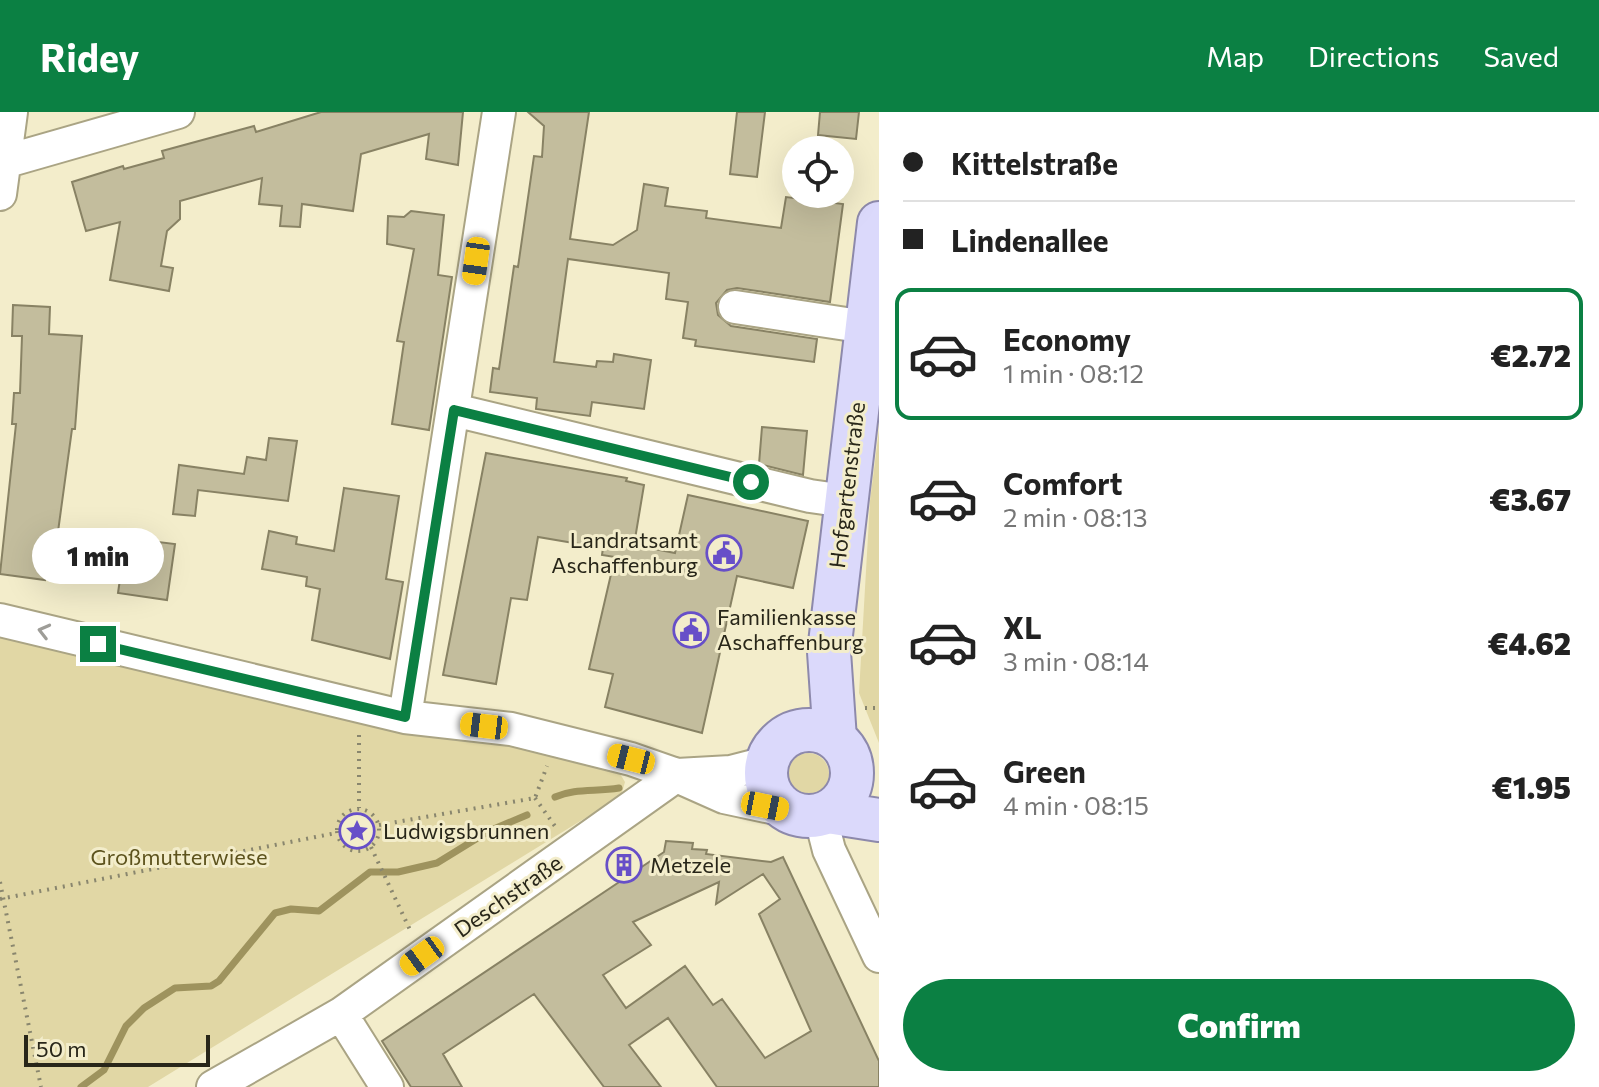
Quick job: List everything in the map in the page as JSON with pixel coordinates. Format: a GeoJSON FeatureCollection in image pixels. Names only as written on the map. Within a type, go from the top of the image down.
{"type":"FeatureCollection","features":[{"type":"Feature","properties":{"kind":"main road","name":"Hofgartenstraße"},"geometry":{"type":"LineString","coordinates":[[778,748],[802,721],[829,652],[879,223]]}},
{"type":"Feature","properties":{"kind":"main road","name":"Hofgartenstraße"},"geometry":{"type":"LineString","coordinates":[[829,652],[855,762]]}},
{"type":"Feature","properties":{"kind":"main road"},"geometry":{"type":"LineString","coordinates":[[811,812],[844,798],[850,787],[855,762],[815,730],[778,748],[769,790],[811,812],[879,820]]}},
{"type":"Feature","properties":{"kind":"street"},"geometry":{"type":"LineString","coordinates":[[0,194],[1,163],[11,112]]}},
{"type":"Feature","properties":{"kind":"street"},"geometry":{"type":"LineString","coordinates":[[1,163],[178,112]]}},
{"type":"Feature","properties":{"kind":"street"},"geometry":{"type":"LineString","coordinates":[[405,717],[499,112]]}},
{"type":"Feature","properties":{"kind":"street"},"geometry":{"type":"LineString","coordinates":[[735,307],[866,327]]}},
{"type":"Feature","properties":{"kind":"street"},"geometry":{"type":"LineString","coordinates":[[454,410],[810,496],[845,501]]}},
{"type":"Feature","properties":{"kind":"street"},"geometry":{"type":"LineString","coordinates":[[0,620],[405,717],[511,729],[631,759],[677,775],[695,787],[724,797],[811,812],[879,956]]}},
{"type":"Feature","properties":{"kind":"street"},"geometry":{"type":"LineString","coordinates":[[677,775],[731,772],[778,748]]}},
{"type":"Feature","properties":{"kind":"street","name":"Deschstraße"},"geometry":{"type":"LineString","coordinates":[[213,1087],[341,1014],[677,775]]}},
{"type":"Feature","properties":{"kind":"street"},"geometry":{"type":"LineString","coordinates":[[341,1014],[387,1087]]}},
{"type":"Feature","properties":{"kind":"path"},"geometry":{"type":"LineString","coordinates":[[359,724],[359,808]]}},
{"type":"Feature","properties":{"kind":"path"},"geometry":{"type":"LineString","coordinates":[[535,798],[547,765]]}},
{"type":"Feature","properties":{"kind":"path"},"geometry":{"type":"LineString","coordinates":[[379,825],[535,798]]}},
{"type":"Feature","properties":{"kind":"path"},"geometry":{"type":"LineString","coordinates":[[535,798],[562,838]]}},
{"type":"Feature","properties":{"kind":"path"},"geometry":{"type":"LineString","coordinates":[[359,808],[372,813],[379,825],[378,837],[371,847],[357,851],[343,846],[336,833],[341,815],[359,808]]}},
{"type":"Feature","properties":{"kind":"path"},"geometry":{"type":"LineString","coordinates":[[1,899],[336,833]]}},
{"type":"Feature","properties":{"kind":"path"},"geometry":{"type":"LineString","coordinates":[[371,847],[380,860],[422,956]]}},
{"type":"Feature","properties":{"kind":"path"},"geometry":{"type":"LineString","coordinates":[[0,882],[41,1087]]}},
{"type":"Feature","properties":{"kind":"green space"},"geometry":{"type":"Polygon","coordinates":[[[879,430],[879,743],[859,693],[870,501],[879,430]]]}},
{"type":"Feature","properties":{"kind":"green space","name":"Großmutterwiese"},"geometry":{"type":"Polygon","coordinates":[[[0,634],[616,767],[625,782],[621,796],[148,1087],[0,1087],[0,634]]]}},
{"type":"Feature","properties":{"kind":"green space"},"geometry":{"type":"Polygon","coordinates":[[[808,753],[823,759],[829,774],[823,789],[808,795],[793,789],[787,774],[793,759],[808,753]]]}},
{"type":"Feature","properties":{"kind":"building"},"geometry":{"type":"Polygon","coordinates":[[[321,112],[463,112],[458,165],[426,159],[429,134],[361,154],[353,211],[302,204],[300,227],[280,226],[282,206],[259,204],[262,178],[180,201],[180,219],[167,231],[161,266],[173,268],[169,291],[110,280],[120,222],[86,231],[72,182],[123,166],[124,169],[164,158],[162,151],[254,126],[256,132],[321,112]]]}},
{"type":"Feature","properties":{"kind":"building"},"geometry":{"type":"Polygon","coordinates":[[[528,112],[589,112],[570,239],[613,245],[637,230],[644,184],[668,188],[665,206],[707,211],[706,218],[781,228],[784,208],[842,208],[830,302],[737,288],[727,290],[716,303],[718,315],[731,326],[817,339],[814,362],[695,346],[696,340],[683,338],[688,302],[666,299],[669,273],[568,259],[554,362],[596,367],[597,361],[613,362],[614,354],[651,360],[644,409],[592,402],[590,416],[536,409],[537,398],[490,392],[493,368],[499,369],[534,156],[542,157],[544,126],[528,112]]]}},
{"type":"Feature","properties":{"kind":"building"},"geometry":{"type":"Polygon","coordinates":[[[737,112],[765,112],[757,177],[730,174],[737,112]]]}},
{"type":"Feature","properties":{"kind":"building"},"geometry":{"type":"Polygon","coordinates":[[[820,112],[859,112],[856,139],[854,136],[818,135],[820,112]]]}},
{"type":"Feature","properties":{"kind":"building"},"geometry":{"type":"Polygon","coordinates":[[[411,211],[444,215],[438,275],[452,277],[429,430],[392,424],[404,342],[397,341],[414,249],[387,244],[388,216],[404,217],[411,211]]]}},
{"type":"Feature","properties":{"kind":"building"},"geometry":{"type":"Polygon","coordinates":[[[13,305],[50,307],[49,334],[82,336],[75,429],[72,429],[54,561],[47,560],[45,580],[0,574],[16,424],[12,424],[14,393],[20,393],[22,336],[12,336],[13,305]]]}},
{"type":"Feature","properties":{"kind":"building"},"geometry":{"type":"Polygon","coordinates":[[[762,427],[807,431],[803,475],[759,464],[762,427]]]}},
{"type":"Feature","properties":{"kind":"building"},"geometry":{"type":"Polygon","coordinates":[[[269,438],[297,441],[288,501],[198,490],[195,516],[173,514],[179,465],[244,474],[247,457],[266,460],[269,438]]]}},
{"type":"Feature","properties":{"kind":"building"},"geometry":{"type":"Polygon","coordinates":[[[486,453],[627,478],[626,481],[644,485],[634,545],[675,553],[688,495],[808,521],[793,588],[737,576],[702,733],[605,707],[613,674],[589,669],[615,557],[602,555],[603,548],[538,537],[527,600],[511,598],[496,684],[443,675],[486,453]]]}},
{"type":"Feature","properties":{"kind":"building"},"geometry":{"type":"Polygon","coordinates":[[[344,488],[399,496],[386,579],[403,582],[390,659],[312,640],[320,589],[306,586],[307,577],[262,569],[269,531],[297,537],[296,544],[334,551],[344,488]]]}},
{"type":"Feature","properties":{"kind":"building"},"geometry":{"type":"Polygon","coordinates":[[[126,538],[175,544],[167,600],[118,593],[126,538]]]}},
{"type":"Feature","properties":{"kind":"building"},"geometry":{"type":"Polygon","coordinates":[[[666,841],[693,843],[692,849],[707,850],[706,854],[771,862],[783,857],[879,1061],[879,1087],[717,1087],[668,1018],[629,1045],[661,1087],[604,1087],[534,994],[443,1054],[462,1087],[411,1087],[382,1041],[664,852],[666,841]],[[763,874],[716,904],[719,882],[633,922],[651,945],[603,975],[626,1008],[685,966],[713,1005],[722,999],[765,1058],[811,1031],[759,914],[780,899],[763,874]]]}},
{"type":"Feature","properties":{"kind":"waterway"},"geometry":{"type":"LineString","coordinates":[[555,797],[578,791],[619,788]]}},
{"type":"Feature","properties":{"kind":"waterway"},"geometry":{"type":"LineString","coordinates":[[81,1087],[104,1070],[126,1026],[144,1008],[175,988],[211,986],[219,981],[275,913],[291,909],[319,911],[370,872],[398,872],[437,863],[489,831],[527,815]]}},
{"type":"Feature","properties":{"kind":"place","name":"Landratsamt Aschaffenburg"},"geometry":{"type":"Point","coordinates":[724,553]}},
{"type":"Feature","properties":{"kind":"place","name":"Familienkasse Aschaffenburg"},"geometry":{"type":"Point","coordinates":[691,630]}},
{"type":"Feature","properties":{"kind":"place","name":"Ludwigsbrunnen"},"geometry":{"type":"Point","coordinates":[357,831]}},
{"type":"Feature","properties":{"kind":"place","name":"Metzele"},"geometry":{"type":"Point","coordinates":[624,865]}},
{"type":"Feature","properties":{"kind":"route"},"geometry":{"type":"LineString","coordinates":[[98,644],[405,717],[454,410],[751,482]]}}]}
